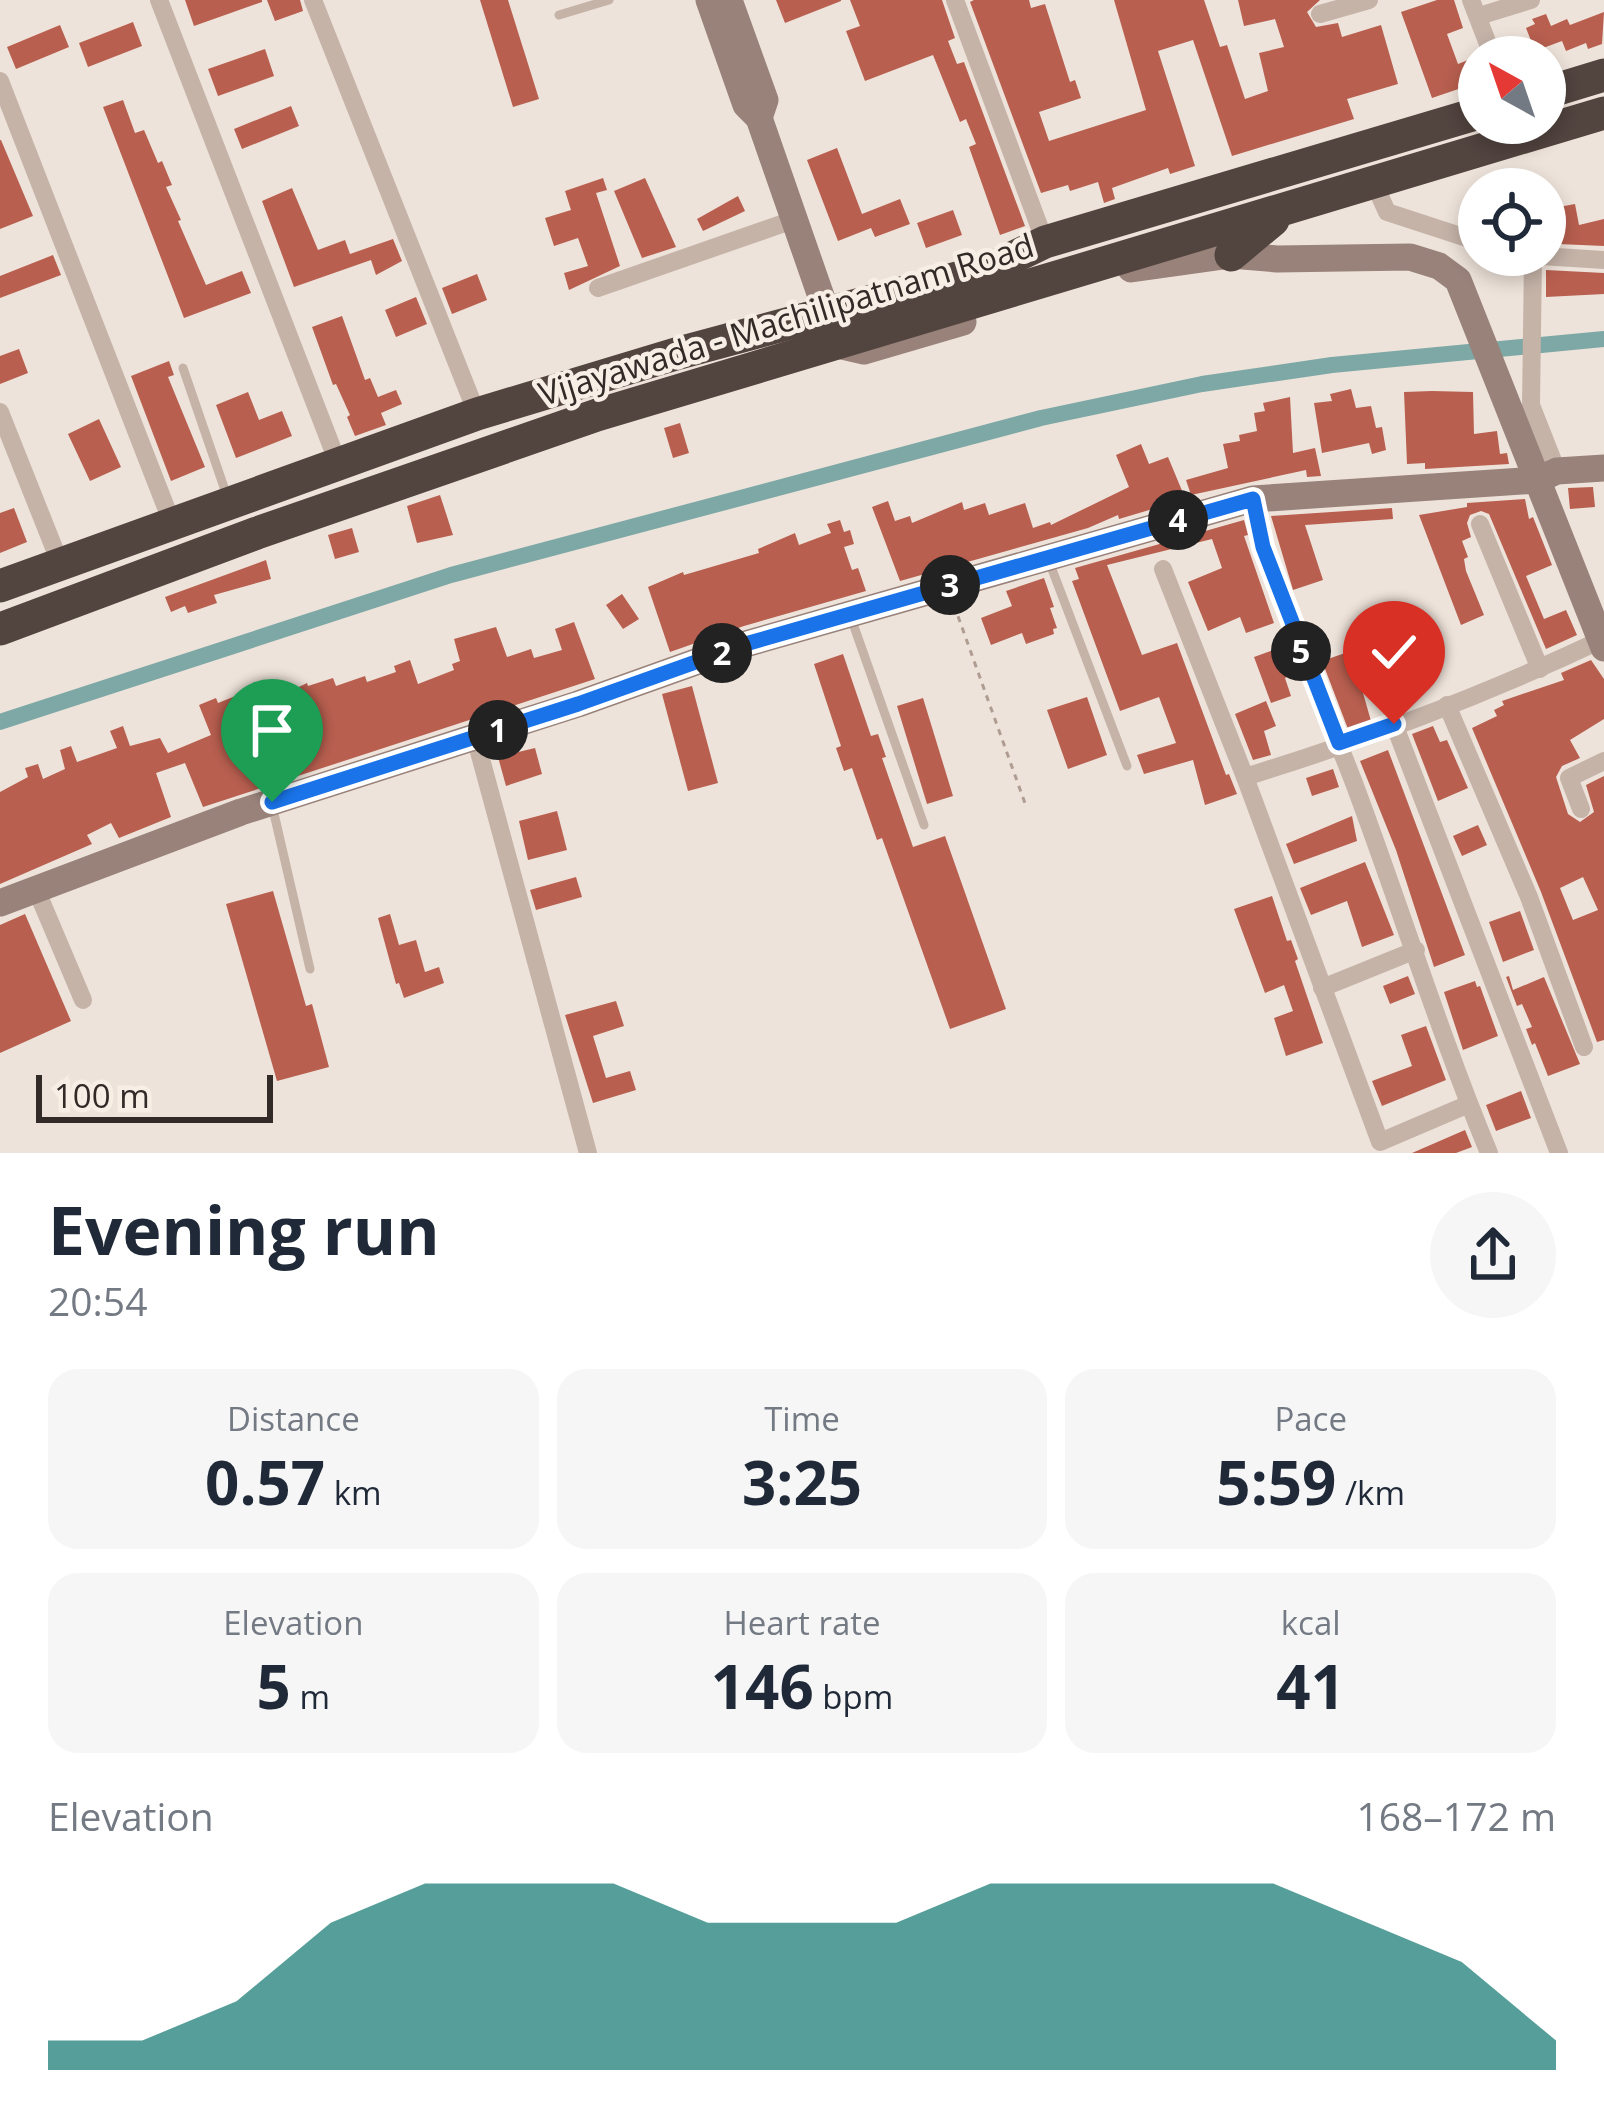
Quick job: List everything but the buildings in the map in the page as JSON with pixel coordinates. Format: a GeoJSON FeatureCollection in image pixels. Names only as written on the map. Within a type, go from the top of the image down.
{"type":"FeatureCollection","features":[{"type":"Feature","properties":{"kind":"highway"},"geometry":{"type":"LineString","coordinates":[[1566,87],[1604,75]]}},
{"type":"Feature","properties":{"kind":"highway","name":"Vijayawada - Machilipatnam Road"},"geometry":{"type":"LineString","coordinates":[[0,586],[477,414],[679,353],[833,330],[1147,249],[1376,185],[1604,113]]}},
{"type":"Feature","properties":{"kind":"highway","name":"Vijayawada - Machilipatnam Road"},"geometry":{"type":"LineString","coordinates":[[0,629],[430,471],[685,389],[1045,242],[1458,119]]}},
{"type":"Feature","properties":{"kind":"highway"},"geometry":{"type":"LineString","coordinates":[[1232,255],[1270,221],[1302,207]]}},
{"type":"Feature","properties":{"kind":"highway"},"geometry":{"type":"LineString","coordinates":[[679,353],[685,389]]}},
{"type":"Feature","properties":{"kind":"street"},"geometry":{"type":"LineString","coordinates":[[158,0],[338,463]]}},
{"type":"Feature","properties":{"kind":"street"},"geometry":{"type":"LineString","coordinates":[[314,0],[477,414]]}},
{"type":"Feature","properties":{"kind":"street"},"geometry":{"type":"LineString","coordinates":[[709,0],[746,105],[759,118],[833,330],[864,351],[1164,262],[1232,255],[1411,257],[1439,266],[1457,280],[1526,448],[1547,475]]}},
{"type":"Feature","properties":{"kind":"street"},"geometry":{"type":"LineString","coordinates":[[729,0],[765,100],[759,118]]}},
{"type":"Feature","properties":{"kind":"street"},"geometry":{"type":"LineString","coordinates":[[956,0],[1045,242]]}},
{"type":"Feature","properties":{"kind":"street"},"geometry":{"type":"LineString","coordinates":[[1320,14],[1369,0]]}},
{"type":"Feature","properties":{"kind":"street"},"geometry":{"type":"LineString","coordinates":[[1475,8],[1531,0]]}},
{"type":"Feature","properties":{"kind":"street"},"geometry":{"type":"LineString","coordinates":[[0,81],[172,523]]}},
{"type":"Feature","properties":{"kind":"street"},"geometry":{"type":"LineString","coordinates":[[1376,185],[1387,212],[1458,235]]}},
{"type":"Feature","properties":{"kind":"street"},"geometry":{"type":"LineString","coordinates":[[598,288],[796,219]]}},
{"type":"Feature","properties":{"kind":"street"},"geometry":{"type":"LineString","coordinates":[[1566,258],[1604,260]]}},
{"type":"Feature","properties":{"kind":"street"},"geometry":{"type":"LineString","coordinates":[[1245,776],[1602,644],[1547,475],[1531,405],[1531,276]]}},
{"type":"Feature","properties":{"kind":"street"},"geometry":{"type":"LineString","coordinates":[[0,412],[60,562]]}},
{"type":"Feature","properties":{"kind":"street"},"geometry":{"type":"LineString","coordinates":[[0,903],[272,802],[749,643],[1253,499],[1604,468]]}},
{"type":"Feature","properties":{"kind":"street"},"geometry":{"type":"LineString","coordinates":[[1253,499],[1263,547],[1489,1153]]}},
{"type":"Feature","properties":{"kind":"street"},"geometry":{"type":"LineString","coordinates":[[1480,524],[1540,669]]}},
{"type":"Feature","properties":{"kind":"street"},"geometry":{"type":"LineString","coordinates":[[1163,569],[1245,776],[1379,1142],[1469,1104]]}},
{"type":"Feature","properties":{"kind":"street"},"geometry":{"type":"LineString","coordinates":[[1447,705],[1529,898],[1584,1047]]}},
{"type":"Feature","properties":{"kind":"street"},"geometry":{"type":"LineString","coordinates":[[1394,724],[1559,1153]]}},
{"type":"Feature","properties":{"kind":"street"},"geometry":{"type":"LineString","coordinates":[[475,737],[588,1153]]}},
{"type":"Feature","properties":{"kind":"street"},"geometry":{"type":"LineString","coordinates":[[1581,809],[1569,778],[1604,761]]}},
{"type":"Feature","properties":{"kind":"street"},"geometry":{"type":"LineString","coordinates":[[36,889],[82,1000]]}},
{"type":"Feature","properties":{"kind":"street"},"geometry":{"type":"LineString","coordinates":[[1322,988],[1416,950]]}},
{"type":"Feature","properties":{"kind":"lane"},"geometry":{"type":"LineString","coordinates":[[560,16],[608,0]]}},
{"type":"Feature","properties":{"kind":"lane"},"geometry":{"type":"LineString","coordinates":[[182,368],[230,504]]}},
{"type":"Feature","properties":{"kind":"lane"},"geometry":{"type":"LineString","coordinates":[[1048,557],[1126,766]]}},
{"type":"Feature","properties":{"kind":"lane"},"geometry":{"type":"LineString","coordinates":[[850,614],[924,825]]}},
{"type":"Feature","properties":{"kind":"lane"},"geometry":{"type":"LineString","coordinates":[[272,802],[310,969]]}},
{"type":"Feature","properties":{"kind":"path"},"geometry":{"type":"LineString","coordinates":[[948,586],[1026,806]]}},
{"type":"Feature","properties":{"kind":"waterway"},"geometry":{"type":"LineString","coordinates":[[0,722],[451,575],[1041,418],[1202,384],[1332,365],[1604,339]]}},
{"type":"Feature","properties":{"kind":"route"},"geometry":{"type":"LineString","coordinates":[[272,802],[578,704],[749,643],[1253,499],[1263,547],[1339,743],[1394,724]]}}]}
